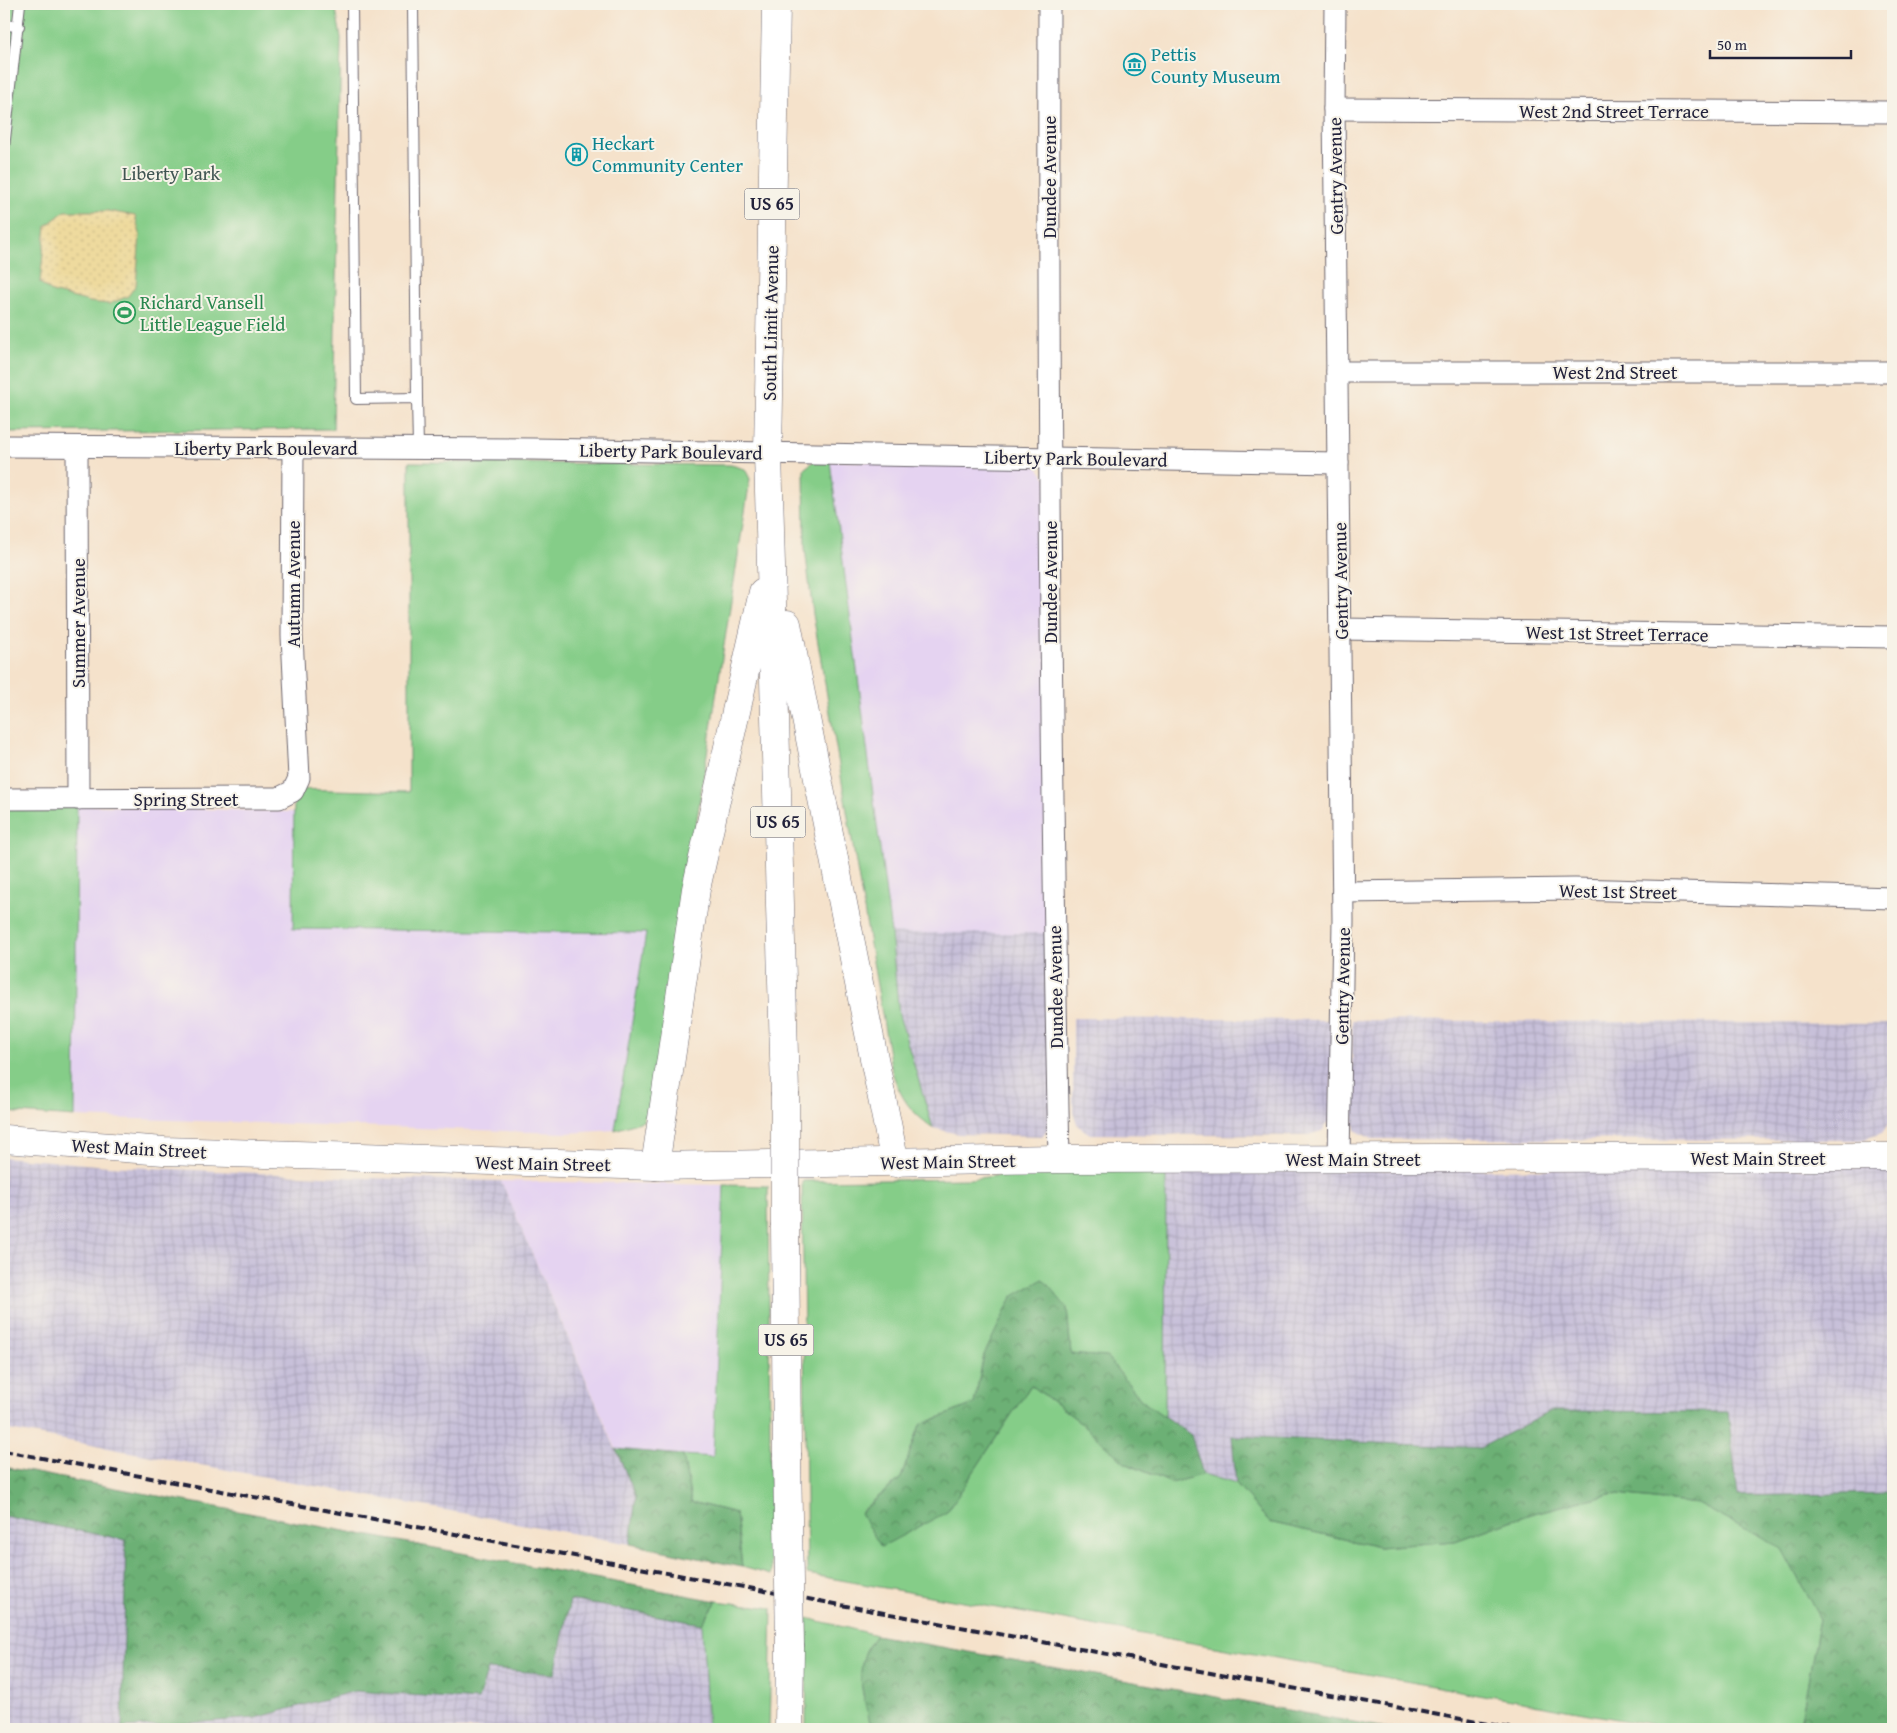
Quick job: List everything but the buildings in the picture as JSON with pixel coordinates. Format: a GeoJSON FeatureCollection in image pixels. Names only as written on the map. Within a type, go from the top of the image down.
{"type":"FeatureCollection","features":[{"type":"Feature","properties":{"kind":"main road","name":"South Limit Avenue"},"geometry":{"type":"LineString","coordinates":[[772,551],[768,453],[776,4]]}},
{"type":"Feature","properties":{"kind":"main road","name":"US 65"},"geometry":{"type":"LineString","coordinates":[[772,551],[785,1093],[790,1647],[789,1729]]}},
{"type":"Feature","properties":{"kind":"main road"},"geometry":{"type":"LineString","coordinates":[[772,551],[895,1163]]}},
{"type":"Feature","properties":{"kind":"main road"},"geometry":{"type":"LineString","coordinates":[[655,1166],[696,889],[772,551]]}},
{"type":"Feature","properties":{"kind":"main road","name":"West Main Street"},"geometry":{"type":"LineString","coordinates":[[4,1139],[164,1151],[655,1166],[1059,1159],[1893,1157]]}},
{"type":"Feature","properties":{"kind":"street","name":"Dundee Avenue"},"geometry":{"type":"LineString","coordinates":[[1049,4],[1049,458],[1053,884],[1059,1159]]}},
{"type":"Feature","properties":{"kind":"street","name":"Gentry Avenue"},"geometry":{"type":"LineString","coordinates":[[1335,4],[1334,109],[1343,892],[1339,1159]]}},
{"type":"Feature","properties":{"kind":"street","name":"West 2nd Street Terrace"},"geometry":{"type":"LineString","coordinates":[[1334,109],[1893,112]]}},
{"type":"Feature","properties":{"kind":"street","name":"West 2nd Street"},"geometry":{"type":"LineString","coordinates":[[1337,372],[1893,372]]}},
{"type":"Feature","properties":{"kind":"street","name":"Liberty Park Boulevard"},"geometry":{"type":"LineString","coordinates":[[4,446],[418,448],[1338,463]]}},
{"type":"Feature","properties":{"kind":"street","name":"Summer Avenue"},"geometry":{"type":"LineString","coordinates":[[77,447],[78,799]]}},
{"type":"Feature","properties":{"kind":"street","name":"Autumn Avenue"},"geometry":{"type":"LineString","coordinates":[[293,448],[292,636],[296,720]]}},
{"type":"Feature","properties":{"kind":"street","name":"West 1st Street Terrace"},"geometry":{"type":"LineString","coordinates":[[1340,629],[1893,637]]}},
{"type":"Feature","properties":{"kind":"street","name":"Spring Street"},"geometry":{"type":"LineString","coordinates":[[4,799],[279,798],[287,796],[293,791],[299,778],[296,720]]}},
{"type":"Feature","properties":{"kind":"street","name":"West 1st Street"},"geometry":{"type":"LineString","coordinates":[[1343,892],[1575,889],[1893,898]]}},
{"type":"Feature","properties":{"kind":"lane"},"geometry":{"type":"LineString","coordinates":[[4,148],[20,4]]}},
{"type":"Feature","properties":{"kind":"lane"},"geometry":{"type":"LineString","coordinates":[[352,4],[356,399],[418,398]]}},
{"type":"Feature","properties":{"kind":"lane"},"geometry":{"type":"LineString","coordinates":[[411,5],[418,448]]}},
{"type":"Feature","properties":{"kind":"lane"},"geometry":{"type":"LineString","coordinates":[[4,25],[19,26]]}},
{"type":"Feature","properties":{"kind":"shaded area"},"geometry":{"type":"Polygon","coordinates":[[[830,461],[1036,465],[1047,479],[1052,933],[891,933],[830,461]]]}},
{"type":"Feature","properties":{"kind":"shaded area"},"geometry":{"type":"Polygon","coordinates":[[[77,805],[294,812],[293,929],[647,933],[615,1130],[567,1133],[75,1117],[77,805]]]}},
{"type":"Feature","properties":{"kind":"shaded area"},"geometry":{"type":"Polygon","coordinates":[[[891,933],[1052,933],[1051,1125],[1042,1136],[958,1134],[933,1128],[899,1015],[891,933]]]}},
{"type":"Feature","properties":{"kind":"shaded area"},"geometry":{"type":"Polygon","coordinates":[[[1073,1018],[1333,1020],[1331,1119],[1322,1131],[1305,1136],[1090,1134],[1078,1126],[1073,1113],[1073,1018]]]}},
{"type":"Feature","properties":{"kind":"shaded area"},"geometry":{"type":"Polygon","coordinates":[[[1352,1020],[1891,1024],[1890,1121],[1882,1133],[1862,1140],[1372,1139],[1355,1130],[1352,1114],[1352,1020]]]}},
{"type":"Feature","properties":{"kind":"shaded area"},"geometry":{"type":"Polygon","coordinates":[[[4,1157],[108,1166],[366,1178],[501,1181],[636,1497],[630,1544],[4,1429],[4,1157]]]}},
{"type":"Feature","properties":{"kind":"shaded area"},"geometry":{"type":"Polygon","coordinates":[[[1893,1168],[1893,1493],[1738,1496],[1728,1412],[1551,1411],[1480,1448],[1232,1436],[1236,1484],[1203,1474],[1191,1435],[1165,1417],[1166,1171],[1893,1168]]]}},
{"type":"Feature","properties":{"kind":"shaded area"},"geometry":{"type":"Polygon","coordinates":[[[501,1181],[724,1185],[713,1458],[616,1449],[501,1181]]]}},
{"type":"Feature","properties":{"kind":"shaded area"},"geometry":{"type":"Polygon","coordinates":[[[4,1516],[126,1539],[122,1728],[255,1718],[355,1691],[477,1700],[488,1669],[555,1673],[570,1600],[702,1624],[708,1729],[4,1729],[4,1516]]]}},
{"type":"Feature","properties":{"kind":"green space","name":"Liberty Park"},"geometry":{"type":"Polygon","coordinates":[[[4,4],[335,4],[341,38],[333,429],[4,432],[4,4]]]}},
{"type":"Feature","properties":{"kind":"green space"},"geometry":{"type":"Polygon","coordinates":[[[814,461],[830,461],[891,933],[899,1015],[933,1128],[907,1104],[892,1072],[813,614],[805,548],[804,469],[814,461]]]}},
{"type":"Feature","properties":{"kind":"green space"},"geometry":{"type":"Polygon","coordinates":[[[409,462],[731,465],[745,469],[750,479],[653,1100],[643,1121],[615,1130],[646,933],[293,929],[294,789],[409,792],[409,462]]]}},
{"type":"Feature","properties":{"kind":"green space"},"geometry":{"type":"Polygon","coordinates":[[[4,804],[77,805],[75,1117],[4,1112],[4,804]]]}},
{"type":"Feature","properties":{"kind":"green space"},"geometry":{"type":"Polygon","coordinates":[[[1036,1171],[1166,1171],[1165,1417],[1142,1401],[1107,1357],[1071,1355],[1067,1308],[984,1355],[974,1404],[920,1425],[901,1478],[860,1512],[947,1512],[1031,1385],[1079,1421],[1125,1463],[1171,1483],[1203,1474],[1236,1484],[1269,1522],[1379,1547],[1455,1541],[1530,1514],[1609,1494],[1698,1504],[1782,1548],[1820,1619],[1801,1719],[1814,1729],[1673,1729],[807,1574],[802,1181],[970,1179],[1036,1171]]]}},
{"type":"Feature","properties":{"kind":"green space"},"geometry":{"type":"Polygon","coordinates":[[[724,1185],[768,1186],[771,1575],[742,1567],[736,1513],[691,1502],[683,1455],[713,1457],[724,1185]]]}},
{"type":"Feature","properties":{"kind":"green space"},"geometry":{"type":"Polygon","coordinates":[[[1043,1279],[1067,1308],[1071,1354],[1107,1357],[1142,1401],[1191,1435],[1203,1474],[1172,1483],[1125,1463],[1079,1421],[1031,1385],[947,1512],[881,1547],[860,1513],[901,1478],[920,1425],[974,1404],[984,1355],[1012,1297],[1043,1279]]]}},
{"type":"Feature","properties":{"kind":"green space"},"geometry":{"type":"Polygon","coordinates":[[[1551,1411],[1728,1412],[1738,1496],[1893,1493],[1893,1729],[1814,1729],[1801,1719],[1820,1619],[1782,1549],[1698,1504],[1609,1494],[1530,1514],[1455,1541],[1379,1547],[1269,1522],[1236,1484],[1232,1436],[1480,1448],[1551,1411]]]}},
{"type":"Feature","properties":{"kind":"green space"},"geometry":{"type":"Polygon","coordinates":[[[616,1449],[683,1455],[691,1502],[736,1513],[742,1567],[630,1544],[636,1497],[616,1449]]]}},
{"type":"Feature","properties":{"kind":"green space"},"geometry":{"type":"Polygon","coordinates":[[[4,1467],[717,1601],[702,1624],[570,1600],[555,1674],[488,1669],[478,1700],[355,1691],[255,1718],[122,1728],[126,1540],[4,1516],[4,1467]]]}},
{"type":"Feature","properties":{"kind":"green space"},"geometry":{"type":"Polygon","coordinates":[[[717,1601],[772,1608],[769,1729],[708,1729],[702,1624],[717,1601]]]}},
{"type":"Feature","properties":{"kind":"green space"},"geometry":{"type":"Polygon","coordinates":[[[807,1618],[876,1635],[868,1646],[861,1669],[865,1704],[872,1729],[806,1729],[807,1618]]]}},
{"type":"Feature","properties":{"kind":"green space"},"geometry":{"type":"Polygon","coordinates":[[[876,1635],[1392,1729],[872,1729],[865,1704],[861,1669],[868,1646],[876,1635]]]}},
{"type":"Feature","properties":{"kind":"sand"},"geometry":{"type":"Polygon","coordinates":[[[65,211],[108,211],[135,216],[140,234],[136,285],[128,296],[109,304],[90,302],[52,292],[40,283],[46,226],[65,211]]]}},
{"type":"Feature","properties":{"kind":"railway"},"geometry":{"type":"LineString","coordinates":[[4,1451],[1515,1729]]}},
{"type":"Feature","properties":{"kind":"place","name":"Pettis County Museum"},"geometry":{"type":"Point","coordinates":[1135,65]}},
{"type":"Feature","properties":{"kind":"place","name":"Heckart Community Center"},"geometry":{"type":"Point","coordinates":[576,154]}},
{"type":"Feature","properties":{"kind":"place","name":"Richard Vansell Little League Field"},"geometry":{"type":"Point","coordinates":[124,313]}}]}
